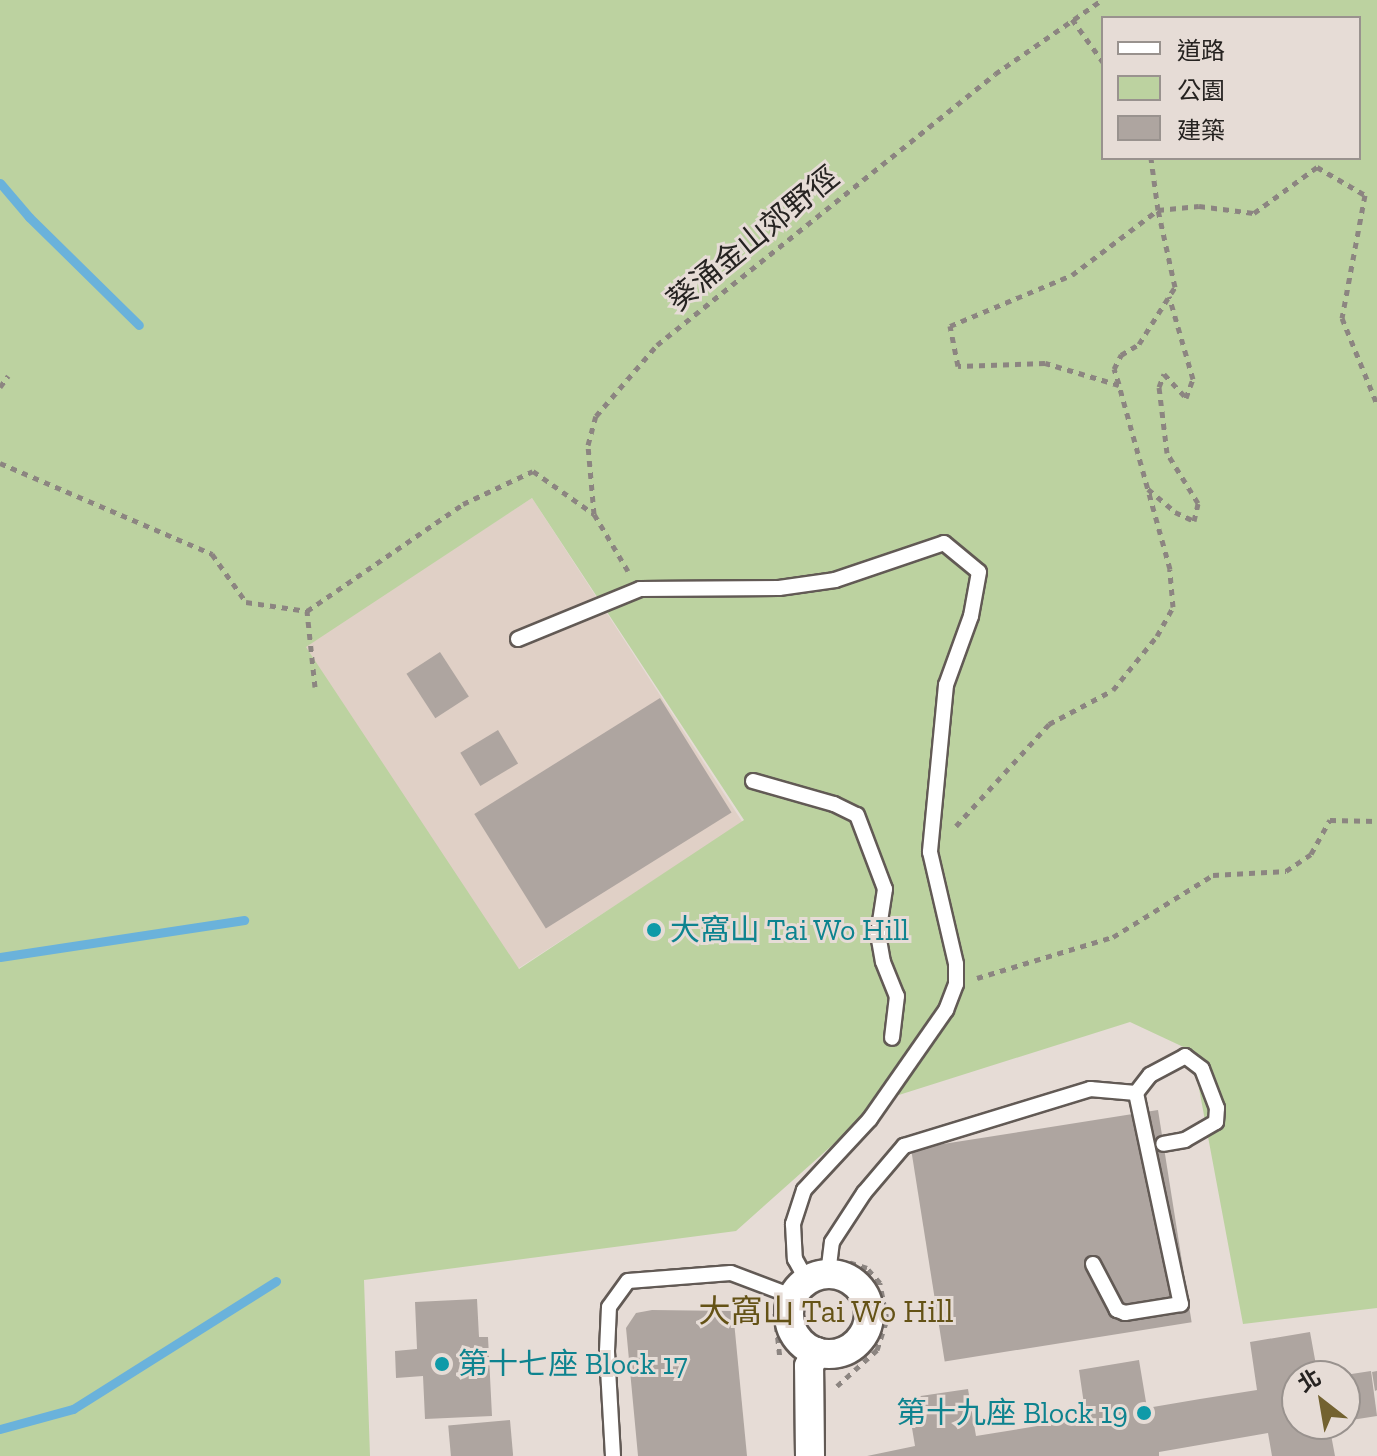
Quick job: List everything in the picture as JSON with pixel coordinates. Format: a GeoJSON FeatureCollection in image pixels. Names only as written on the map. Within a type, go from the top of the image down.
{"type":"FeatureCollection","features":[{"type":"Feature","properties":{"kind":"street"},"geometry":{"type":"LineString","coordinates":[[853,1281],[862,1291],[869,1317],[865,1330],[847,1350],[816,1352],[798,1340],[789,1318],[809,1283],[853,1281]]}},
{"type":"Feature","properties":{"kind":"street"},"geometry":{"type":"LineString","coordinates":[[810,1456],[809,1366],[816,1352]]}},
{"type":"Feature","properties":{"kind":"lane"},"geometry":{"type":"LineString","coordinates":[[518,639],[640,589],[779,588],[835,580],[944,543],[979,572],[971,616],[946,685],[930,852],[956,964],[956,984],[946,1010],[870,1119],[804,1190],[793,1224],[795,1259],[809,1283]]}},
{"type":"Feature","properties":{"kind":"lane"},"geometry":{"type":"LineString","coordinates":[[753,781],[834,804],[857,815],[885,889],[878,934],[883,962],[897,996],[892,1038]]}},
{"type":"Feature","properties":{"kind":"lane"},"geometry":{"type":"LineString","coordinates":[[1093,1264],[1117,1310],[1125,1313],[1181,1304],[1136,1093],[1140,1084],[1162,1066],[1185,1056],[1202,1069],[1217,1108],[1216,1122],[1185,1140],[1163,1144]]}},
{"type":"Feature","properties":{"kind":"lane"},"geometry":{"type":"LineString","coordinates":[[809,1283],[864,1193],[904,1146],[1090,1089],[1136,1093]]}},
{"type":"Feature","properties":{"kind":"lane"},"geometry":{"type":"LineString","coordinates":[[613,1456],[607,1351],[609,1307],[628,1281],[731,1273],[809,1283]]}},
{"type":"Feature","properties":{"kind":"path","name":"葵涌金山郊野徑"},"geometry":{"type":"LineString","coordinates":[[640,589],[594,514],[588,445],[596,416],[657,345],[995,74],[1102,0]]}},
{"type":"Feature","properties":{"kind":"path"},"geometry":{"type":"LineString","coordinates":[[1072,19],[1101,59]]}},
{"type":"Feature","properties":{"kind":"path"},"geometry":{"type":"LineString","coordinates":[[930,852],[1009,771],[1049,724],[1113,690],[1157,636],[1173,607],[1170,569],[1114,369],[1121,355],[1139,344],[1175,287],[1158,210],[1151,160]]}},
{"type":"Feature","properties":{"kind":"path"},"geometry":{"type":"LineString","coordinates":[[1119,385],[1045,363],[958,366],[950,326],[1072,275],[1158,210],[1199,206],[1254,213],[1317,167],[1365,195],[1342,318],[1377,404]]}},
{"type":"Feature","properties":{"kind":"path"},"geometry":{"type":"LineString","coordinates":[[1147,489],[1175,512],[1194,521],[1198,503],[1167,453],[1159,387],[1164,374],[1186,398],[1193,379],[1169,296]]}},
{"type":"Feature","properties":{"kind":"path"},"geometry":{"type":"LineString","coordinates":[[0,387],[8,376]]}},
{"type":"Feature","properties":{"kind":"path"},"geometry":{"type":"LineString","coordinates":[[0,463],[212,554],[246,602],[307,611],[463,504],[533,471],[594,514]]}},
{"type":"Feature","properties":{"kind":"path"},"geometry":{"type":"LineString","coordinates":[[307,611],[315,687]]}},
{"type":"Feature","properties":{"kind":"path"},"geometry":{"type":"LineString","coordinates":[[956,984],[1113,937],[1213,875],[1286,871],[1311,854],[1330,820],[1377,821]]}},
{"type":"Feature","properties":{"kind":"shaded area"},"geometry":{"type":"Polygon","coordinates":[[[532,498],[743,823],[515,970],[305,646],[532,498]]]}},
{"type":"Feature","properties":{"kind":"green space"},"geometry":{"type":"Polygon","coordinates":[[[0,0],[1377,0],[1377,1308],[1243,1324],[1192,1051],[1130,1022],[883,1100],[736,1231],[364,1280],[370,1456],[0,1456],[0,0]],[[532,498],[306,647],[519,969],[744,820],[532,498]]]}},
{"type":"Feature","properties":{"kind":"building"},"geometry":{"type":"Polygon","coordinates":[[[440,652],[469,696],[435,718],[406,674],[440,652]]]}},
{"type":"Feature","properties":{"kind":"building"},"geometry":{"type":"Polygon","coordinates":[[[660,698],[732,812],[546,929],[474,814],[660,698]]]}},
{"type":"Feature","properties":{"kind":"building"},"geometry":{"type":"Polygon","coordinates":[[[498,730],[518,763],[480,786],[460,753],[498,730]]]}},
{"type":"Feature","properties":{"kind":"building"},"geometry":{"type":"Polygon","coordinates":[[[1158,1110],[1192,1322],[945,1361],[911,1149],[1158,1110]]]}},
{"type":"Feature","properties":{"kind":"building","name":"第十七座 Block 17"},"geometry":{"type":"Polygon","coordinates":[[[477,1299],[479,1337],[488,1337],[492,1416],[425,1419],[423,1376],[396,1378],[395,1351],[417,1349],[415,1302],[477,1299]]]}},
{"type":"Feature","properties":{"kind":"building"},"geometry":{"type":"Polygon","coordinates":[[[652,1310],[733,1311],[747,1456],[638,1456],[626,1328],[636,1313],[652,1310]]]}},
{"type":"Feature","properties":{"kind":"building"},"geometry":{"type":"Polygon","coordinates":[[[1310,1332],[1315,1360],[1281,1360],[1281,1440],[1332,1440],[1335,1456],[1272,1456],[1268,1433],[1159,1452],[1159,1456],[867,1456],[915,1446],[907,1398],[968,1389],[976,1436],[1086,1418],[1079,1370],[1139,1360],[1147,1408],[1257,1390],[1250,1342],[1310,1332]]]}},
{"type":"Feature","properties":{"kind":"building"},"geometry":{"type":"Polygon","coordinates":[[[1371,1371],[1377,1416],[1361,1418],[1361,1373],[1371,1371]]]}},
{"type":"Feature","properties":{"kind":"building"},"geometry":{"type":"Polygon","coordinates":[[[1377,1371],[1377,1390],[1375,1391],[1372,1372],[1377,1371]]]}},
{"type":"Feature","properties":{"kind":"building"},"geometry":{"type":"Polygon","coordinates":[[[510,1420],[513,1456],[451,1456],[448,1425],[510,1420]]]}},
{"type":"Feature","properties":{"kind":"waterway"},"geometry":{"type":"LineString","coordinates":[[0,183],[29,217],[139,325]]}},
{"type":"Feature","properties":{"kind":"waterway"},"geometry":{"type":"LineString","coordinates":[[0,957],[244,920]]}},
{"type":"Feature","properties":{"kind":"waterway"},"geometry":{"type":"LineString","coordinates":[[0,1429],[73,1409],[276,1281]]}},
{"type":"Feature","properties":{"kind":"place","name":"大窩山 Tai Wo Hill"},"geometry":{"type":"Point","coordinates":[654,930]}},
{"type":"Feature","properties":{"kind":"place","name":"第十七座 Block 17"},"geometry":{"type":"Point","coordinates":[442,1364]}},
{"type":"Feature","properties":{"kind":"place","name":"第十九座 Block 19"},"geometry":{"type":"Point","coordinates":[1144,1413]}},
{"type":"Feature","properties":{"kind":"district","name":"大窩山 Tai Wo Hill"},"geometry":{"type":"Point","coordinates":[826,1311]}}]}
